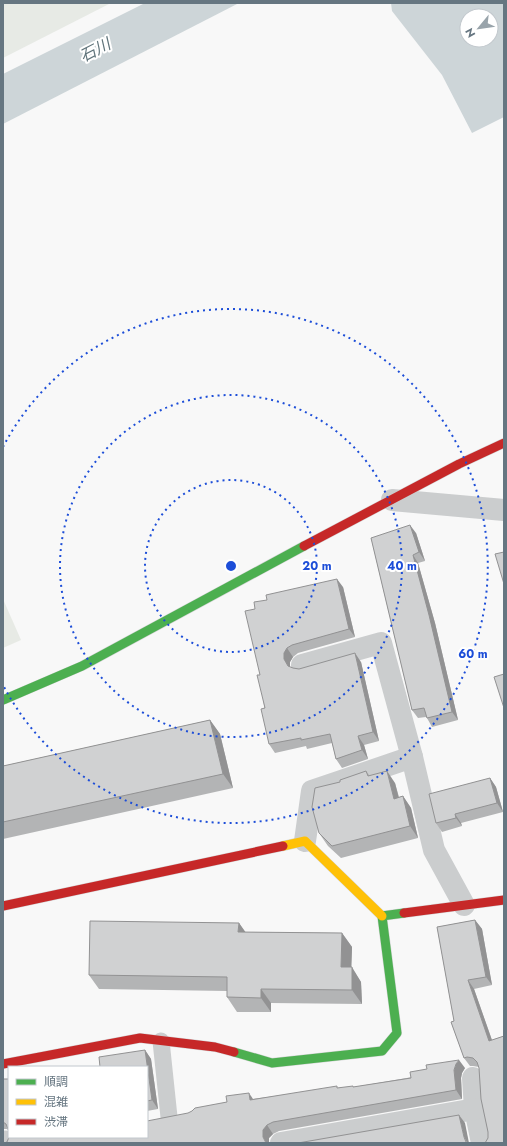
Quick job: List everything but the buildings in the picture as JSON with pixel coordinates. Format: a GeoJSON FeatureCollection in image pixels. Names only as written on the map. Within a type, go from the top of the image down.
{"type":"FeatureCollection","features":[{"type":"Feature","properties":{"kind":"street"},"geometry":{"type":"LineString","coordinates":[[3,700],[82,666],[299,548],[459,464],[504,443]]}},
{"type":"Feature","properties":{"kind":"street"},"geometry":{"type":"LineString","coordinates":[[392,500],[504,510]]}},
{"type":"Feature","properties":{"kind":"street"},"geometry":{"type":"LineString","coordinates":[[302,665],[381,643],[412,757],[434,850],[464,905]]}},
{"type":"Feature","properties":{"kind":"street"},"geometry":{"type":"LineString","coordinates":[[305,841],[312,791],[412,757]]}},
{"type":"Feature","properties":{"kind":"street"},"geometry":{"type":"LineString","coordinates":[[3,906],[305,841]]}},
{"type":"Feature","properties":{"kind":"street"},"geometry":{"type":"LineString","coordinates":[[3,1064],[140,1038],[215,1047],[272,1063],[382,1051],[397,1033],[382,916],[305,841]]}},
{"type":"Feature","properties":{"kind":"street"},"geometry":{"type":"LineString","coordinates":[[382,916],[504,900]]}},
{"type":"Feature","properties":{"kind":"street"},"geometry":{"type":"LineString","coordinates":[[473,1078],[475,1109],[482,1143]]}},
{"type":"Feature","properties":{"kind":"street"},"geometry":{"type":"LineString","coordinates":[[281,1143],[475,1109]]}},
{"type":"Feature","properties":{"kind":"lane"},"geometry":{"type":"LineString","coordinates":[[161,1041],[169,1117]]}},
{"type":"Feature","properties":{"kind":"shaded area"},"geometry":{"type":"Polygon","coordinates":[[[3,3],[111,3],[3,58],[3,3]]]}},
{"type":"Feature","properties":{"kind":"shaded area"},"geometry":{"type":"Polygon","coordinates":[[[3,599],[21,640],[3,648],[3,599]]]}},
{"type":"Feature","properties":{"kind":"water","name":"石川"},"geometry":{"type":"Polygon","coordinates":[[[145,3],[239,3],[3,124],[3,74],[145,3]]]}},
{"type":"Feature","properties":{"kind":"water"},"geometry":{"type":"Polygon","coordinates":[[[391,3],[504,3],[504,117],[472,133],[442,75],[392,11],[391,3]]]}},
{"type":"Feature","properties":{"kind":"traffic: fast"},"geometry":{"type":"LineString","coordinates":[[3,700],[82,666],[304,546]]}},
{"type":"Feature","properties":{"kind":"traffic: fast"},"geometry":{"type":"LineString","coordinates":[[234,1052],[272,1063],[382,1051],[397,1033],[382,916],[404,913]]}},
{"type":"Feature","properties":{"kind":"traffic: slow"},"geometry":{"type":"LineString","coordinates":[[283,846],[305,841],[382,916]]}},
{"type":"Feature","properties":{"kind":"traffic: jam"},"geometry":{"type":"LineString","coordinates":[[304,546],[459,464],[504,443]]}},
{"type":"Feature","properties":{"kind":"traffic: jam"},"geometry":{"type":"LineString","coordinates":[[3,906],[283,846]]}},
{"type":"Feature","properties":{"kind":"traffic: jam"},"geometry":{"type":"LineString","coordinates":[[404,913],[504,900]]}},
{"type":"Feature","properties":{"kind":"traffic: jam"},"geometry":{"type":"LineString","coordinates":[[3,1064],[140,1038],[215,1047],[234,1052]]}}]}
